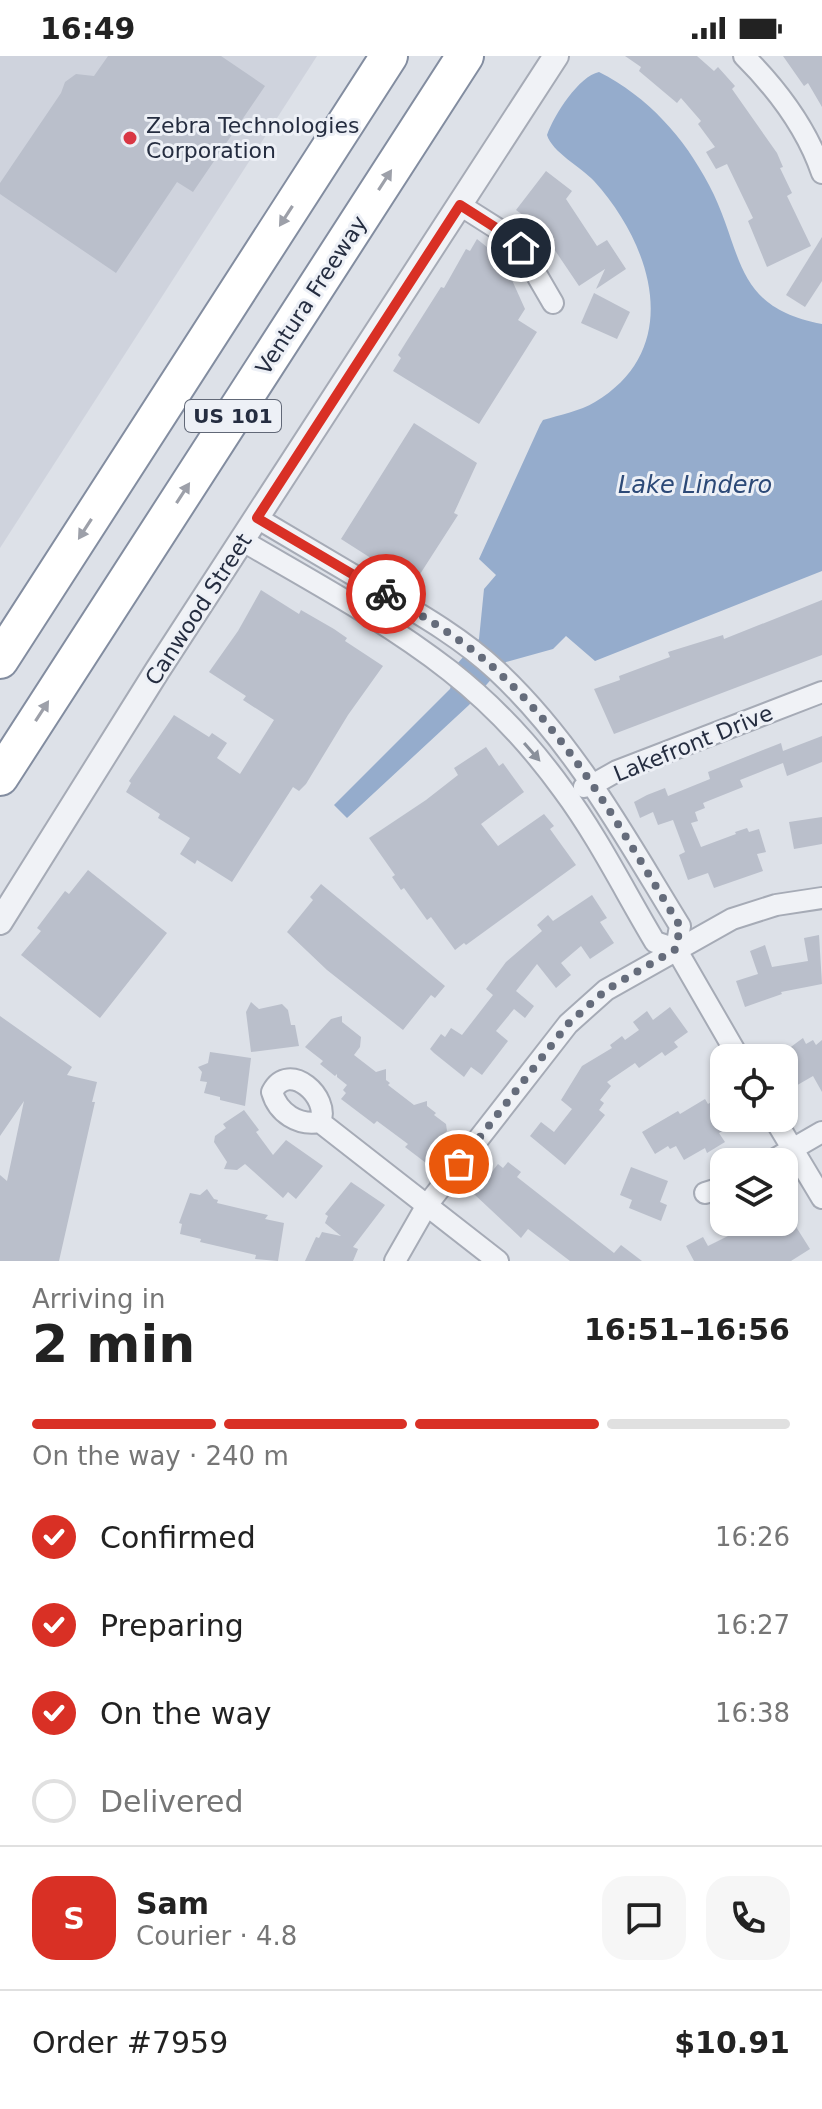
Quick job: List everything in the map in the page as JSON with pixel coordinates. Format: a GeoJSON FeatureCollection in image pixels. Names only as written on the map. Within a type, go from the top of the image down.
{"type":"FeatureCollection","features":[{"type":"Feature","properties":{"kind":"highway","name":"US 101"},"geometry":{"type":"LineString","coordinates":[[0,660],[389,56]]}},
{"type":"Feature","properties":{"kind":"highway","name":"Ventura Freeway"},"geometry":{"type":"LineString","coordinates":[[0,777],[465,56]]}},
{"type":"Feature","properties":{"kind":"street","name":"Canwood Street"},"geometry":{"type":"LineString","coordinates":[[0,922],[157,671],[556,56]]}},
{"type":"Feature","properties":{"kind":"street"},"geometry":{"type":"LineString","coordinates":[[744,56],[765,77],[799,125],[822,173]]}},
{"type":"Feature","properties":{"kind":"street"},"geometry":{"type":"LineString","coordinates":[[460,205],[504,233],[521,248],[553,303]]}},
{"type":"Feature","properties":{"kind":"street"},"geometry":{"type":"LineString","coordinates":[[257,518],[414,611],[470,648],[498,672],[554,733],[594,784],[680,926],[676,949],[731,1044]]}},
{"type":"Feature","properties":{"kind":"street"},"geometry":{"type":"LineString","coordinates":[[243,541],[390,629],[450,671],[478,695],[565,792],[655,942],[676,949]]}},
{"type":"Feature","properties":{"kind":"street"},"geometry":{"type":"LineString","coordinates":[[304,577],[317,554]]}},
{"type":"Feature","properties":{"kind":"street","name":"Lakefront Drive"},"geometry":{"type":"LineString","coordinates":[[565,792],[594,784],[617,771],[822,692]]}},
{"type":"Feature","properties":{"kind":"street"},"geometry":{"type":"LineString","coordinates":[[395,1261],[427,1205],[568,1024],[606,990],[732,919],[776,905],[822,898]]}},
{"type":"Feature","properties":{"kind":"street"},"geometry":{"type":"LineString","coordinates":[[320,1122],[498,1261]]}},
{"type":"Feature","properties":{"kind":"street"},"geometry":{"type":"LineString","coordinates":[[795,1148],[822,1132]]}},
{"type":"Feature","properties":{"kind":"street"},"geometry":{"type":"LineString","coordinates":[[798,1160],[822,1198]]}},
{"type":"Feature","properties":{"kind":"shaded area"},"geometry":{"type":"Polygon","coordinates":[[[0,56],[317,56],[0,548],[0,56]]]}},
{"type":"Feature","properties":{"kind":"water","name":"Lake Lindero"},"geometry":{"type":"Polygon","coordinates":[[[599,72],[649,106],[688,151],[709,185],[744,273],[755,290],[792,316],[822,324],[822,571],[595,661],[566,636],[553,649],[506,662],[469,705],[347,818],[334,805],[450,689],[457,664],[479,639],[484,589],[496,575],[479,559],[543,420],[595,402],[623,380],[641,354],[650,325],[650,295],[644,265],[614,207],[594,181],[561,153],[547,135],[561,107],[576,88],[599,72]]]}},
{"type":"Feature","properties":{"kind":"building","name":"Zebra Technologies Corporation"},"geometry":{"type":"Polygon","coordinates":[[[108,56],[221,56],[265,86],[193,192],[177,182],[116,273],[0,194],[0,183],[61,93],[65,82],[76,74],[94,76],[108,56]]]}},
{"type":"Feature","properties":{"kind":"building"},"geometry":{"type":"Polygon","coordinates":[[[625,56],[697,56],[714,71],[718,67],[735,86],[732,89],[777,153],[783,167],[780,168],[792,193],[787,196],[811,246],[767,267],[748,221],[753,218],[727,164],[716,169],[706,152],[715,147],[698,124],[701,121],[681,98],[677,103],[639,71],[641,67],[625,56]]]}},
{"type":"Feature","properties":{"kind":"building"},"geometry":{"type":"Polygon","coordinates":[[[783,56],[822,56],[822,107],[808,83],[804,86],[783,56]]]}},
{"type":"Feature","properties":{"kind":"building"},"geometry":{"type":"Polygon","coordinates":[[[546,171],[572,191],[566,199],[597,246],[607,240],[626,269],[596,289],[605,269],[579,286],[550,243],[555,239],[516,210],[546,171]]]}},
{"type":"Feature","properties":{"kind":"building"},"geometry":{"type":"Polygon","coordinates":[[[822,237],[822,281],[805,307],[786,295],[822,237]]]}},
{"type":"Feature","properties":{"kind":"building"},"geometry":{"type":"Polygon","coordinates":[[[477,239],[503,260],[525,309],[518,320],[537,332],[479,424],[393,371],[401,358],[398,355],[441,287],[444,288],[466,249],[470,251],[477,239]]]}},
{"type":"Feature","properties":{"kind":"building"},"geometry":{"type":"Polygon","coordinates":[[[594,293],[630,312],[617,339],[581,323],[594,293]]]}},
{"type":"Feature","properties":{"kind":"building"},"geometry":{"type":"Polygon","coordinates":[[[414,423],[477,463],[454,513],[458,515],[413,585],[341,539],[414,423]]]}},
{"type":"Feature","properties":{"kind":"building"},"geometry":{"type":"Polygon","coordinates":[[[261,590],[299,614],[301,610],[334,629],[347,638],[345,641],[383,666],[348,715],[306,784],[299,791],[293,787],[232,882],[197,860],[195,864],[180,854],[190,838],[158,818],[160,814],[126,792],[131,783],[129,781],[174,715],[209,737],[212,733],[227,743],[217,758],[240,774],[274,720],[243,700],[246,696],[209,672],[238,631],[261,590]]]}},
{"type":"Feature","properties":{"kind":"building"},"geometry":{"type":"Polygon","coordinates":[[[822,600],[822,655],[614,734],[594,689],[670,657],[668,652],[723,635],[724,639],[822,600]]]}},
{"type":"Feature","properties":{"kind":"building"},"geometry":{"type":"Polygon","coordinates":[[[822,736],[822,762],[787,776],[783,763],[765,770],[740,780],[743,787],[703,803],[705,808],[695,812],[698,821],[691,823],[701,847],[747,828],[749,832],[759,829],[766,852],[757,854],[763,871],[714,888],[708,873],[688,880],[679,855],[685,852],[673,820],[658,825],[653,812],[640,818],[634,802],[647,795],[665,788],[668,796],[710,779],[708,772],[763,750],[781,743],[783,751],[822,736]]]}},
{"type":"Feature","properties":{"kind":"building"},"geometry":{"type":"Polygon","coordinates":[[[486,747],[499,766],[503,763],[524,792],[481,824],[498,846],[544,814],[554,826],[550,829],[576,865],[455,950],[431,917],[427,920],[404,888],[401,890],[392,877],[395,875],[369,838],[426,800],[458,775],[454,768],[486,747]]]}},
{"type":"Feature","properties":{"kind":"building"},"geometry":{"type":"Polygon","coordinates":[[[822,817],[822,844],[794,849],[789,822],[822,817]]]}},
{"type":"Feature","properties":{"kind":"building"},"geometry":{"type":"Polygon","coordinates":[[[88,870],[167,933],[100,1018],[21,955],[41,931],[37,928],[65,891],[69,894],[88,870]]]}},
{"type":"Feature","properties":{"kind":"building"},"geometry":{"type":"Polygon","coordinates":[[[321,884],[445,986],[435,998],[431,995],[403,1030],[327,970],[287,932],[313,900],[310,897],[321,884]]]}},
{"type":"Feature","properties":{"kind":"building"},"geometry":{"type":"Polygon","coordinates":[[[592,895],[607,918],[600,922],[614,943],[590,959],[581,946],[561,963],[571,975],[556,988],[537,964],[516,991],[534,1006],[525,1018],[514,1009],[496,1031],[508,1041],[482,1075],[471,1067],[464,1077],[430,1049],[441,1034],[445,1037],[451,1028],[462,1035],[493,995],[486,989],[506,962],[542,931],[537,925],[548,915],[553,921],[592,895]]]}},
{"type":"Feature","properties":{"kind":"building"},"geometry":{"type":"Polygon","coordinates":[[[819,935],[822,984],[781,992],[745,1007],[736,981],[758,974],[750,951],[765,945],[772,967],[808,961],[804,938],[819,935]]]}},
{"type":"Feature","properties":{"kind":"building"},"geometry":{"type":"Polygon","coordinates":[[[251,1002],[259,1009],[282,1004],[288,1010],[291,1025],[295,1025],[299,1046],[251,1052],[246,1012],[251,1002]]]}},
{"type":"Feature","properties":{"kind":"building"},"geometry":{"type":"Polygon","coordinates":[[[670,1007],[688,1032],[674,1042],[678,1047],[665,1056],[662,1052],[639,1068],[635,1063],[607,1082],[611,1086],[600,1100],[604,1103],[599,1110],[605,1115],[565,1165],[530,1136],[541,1122],[554,1132],[572,1109],[561,1100],[582,1066],[612,1048],[610,1045],[622,1036],[625,1040],[639,1030],[633,1022],[647,1011],[653,1020],[670,1007]]]}},
{"type":"Feature","properties":{"kind":"building"},"geometry":{"type":"Polygon","coordinates":[[[0,1016],[72,1067],[67,1075],[97,1082],[59,1261],[0,1261],[0,1175],[7,1181],[24,1101],[0,1136],[0,1016]]]}},
{"type":"Feature","properties":{"kind":"building"},"geometry":{"type":"Polygon","coordinates":[[[342,1016],[342,1022],[361,1037],[360,1047],[354,1055],[376,1072],[386,1069],[388,1085],[414,1105],[427,1101],[427,1106],[436,1113],[434,1115],[446,1124],[447,1131],[436,1145],[439,1147],[426,1163],[405,1147],[408,1144],[341,1099],[347,1085],[337,1074],[335,1076],[320,1064],[323,1061],[305,1047],[331,1019],[342,1016]]]}},
{"type":"Feature","properties":{"kind":"building"},"geometry":{"type":"Polygon","coordinates":[[[803,1038],[806,1044],[813,1040],[816,1045],[822,1040],[822,1092],[813,1076],[798,1085],[798,1044],[795,1044],[803,1038]]]}},
{"type":"Feature","properties":{"kind":"building"},"geometry":{"type":"Polygon","coordinates":[[[210,1052],[251,1058],[245,1106],[204,1093],[207,1082],[200,1081],[202,1072],[198,1067],[208,1063],[210,1052]]]}},
{"type":"Feature","properties":{"kind":"building"},"geometry":{"type":"Polygon","coordinates":[[[705,1099],[710,1132],[721,1132],[725,1142],[710,1148],[707,1153],[705,1148],[684,1160],[676,1146],[670,1149],[668,1146],[655,1154],[642,1132],[705,1099]]]}},
{"type":"Feature","properties":{"kind":"building"},"geometry":{"type":"Polygon","coordinates":[[[244,1110],[273,1155],[286,1140],[323,1166],[296,1199],[288,1192],[283,1198],[245,1164],[237,1170],[224,1169],[227,1162],[214,1142],[215,1136],[226,1128],[223,1124],[244,1110]]]}},
{"type":"Feature","properties":{"kind":"building"},"geometry":{"type":"Polygon","coordinates":[[[508,1162],[521,1172],[517,1177],[614,1253],[621,1245],[642,1261],[570,1261],[528,1229],[521,1238],[474,1194],[498,1164],[503,1168],[508,1162]]]}},
{"type":"Feature","properties":{"kind":"building"},"geometry":{"type":"Polygon","coordinates":[[[631,1167],[668,1181],[660,1202],[667,1205],[661,1221],[629,1208],[632,1200],[620,1195],[631,1167]]]}},
{"type":"Feature","properties":{"kind":"building"},"geometry":{"type":"Polygon","coordinates":[[[351,1182],[385,1205],[353,1247],[358,1249],[353,1261],[305,1261],[316,1237],[319,1238],[322,1232],[341,1236],[325,1223],[328,1216],[325,1214],[351,1182]]]}},
{"type":"Feature","properties":{"kind":"building"},"geometry":{"type":"Polygon","coordinates":[[[207,1189],[218,1200],[217,1203],[268,1215],[265,1219],[284,1223],[278,1261],[255,1259],[256,1255],[180,1234],[182,1224],[179,1223],[190,1193],[200,1195],[207,1189]]]}},
{"type":"Feature","properties":{"kind":"building"},"geometry":{"type":"Polygon","coordinates":[[[798,1230],[810,1249],[791,1261],[694,1261],[686,1246],[703,1237],[708,1246],[728,1236],[798,1236],[798,1230]]]}},
{"type":"Feature","properties":{"kind":"way so far"},"geometry":{"type":"LineString","coordinates":[[386,594],[470,648],[498,672],[554,733],[594,784],[680,926],[676,949],[606,990],[568,1024],[459,1164]]}},
{"type":"Feature","properties":{"kind":"place","name":"Zebra Technologies Corporation"},"geometry":{"type":"Point","coordinates":[130,138]}},
{"type":"Feature","properties":{"kind":"route"},"geometry":{"type":"LineString","coordinates":[[386,594],[257,518],[460,205],[504,233],[521,248]]}}]}
